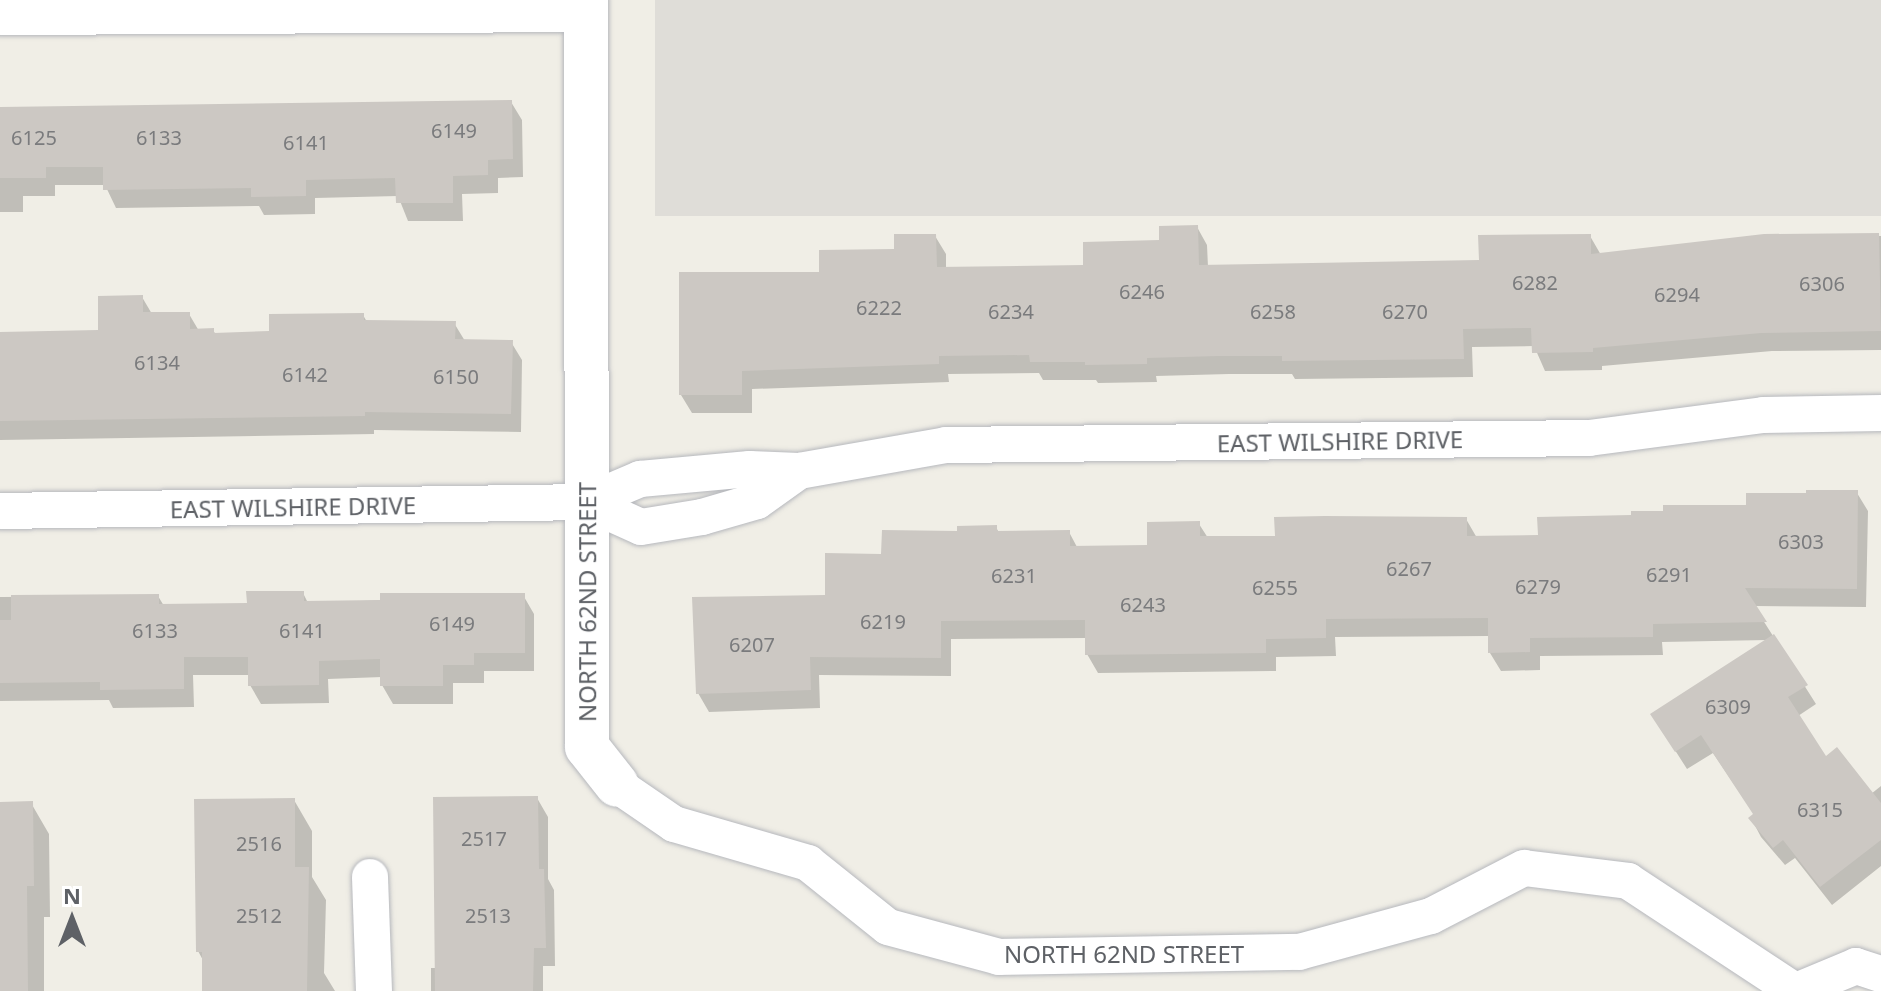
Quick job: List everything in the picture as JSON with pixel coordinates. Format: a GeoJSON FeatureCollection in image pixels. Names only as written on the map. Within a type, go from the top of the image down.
{"type":"FeatureCollection","features":[{"type":"Feature","properties":{"kind":"street"},"geometry":{"type":"LineString","coordinates":[[0,17],[586,7]]}},
{"type":"Feature","properties":{"kind":"street","name":"NORTH 62ND STREET"},"geometry":{"type":"LineString","coordinates":[[586,7],[587,747],[617,785],[674,824],[808,863],[888,927],[999,957],[1299,952],[1431,916],[1524,868],[1628,881],[1796,991],[1856,966],[1881,974]]}},
{"type":"Feature","properties":{"kind":"street","name":"EAST WILSHIRE DRIVE"},"geometry":{"type":"LineString","coordinates":[[0,511],[586,502],[640,479],[750,469],[799,471],[946,445],[1589,438],[1763,415],[1881,413]]}},
{"type":"Feature","properties":{"kind":"street","name":"EAST WILSHIRE DRIVE"},"geometry":{"type":"LineString","coordinates":[[586,502],[641,527],[702,517],[757,501],[799,471]]}},
{"type":"Feature","properties":{"kind":"street"},"geometry":{"type":"LineString","coordinates":[[370,877],[374,991]]}},
{"type":"Feature","properties":{"kind":"shaded area"},"geometry":{"type":"Polygon","coordinates":[[[655,0],[1881,0],[1881,216],[655,216],[655,0]]]}},
{"type":"Feature","properties":{"kind":"building"},"geometry":{"type":"Polygon","coordinates":[[[512,100],[513,159],[488,160],[488,175],[453,176],[453,203],[396,203],[395,178],[306,180],[306,196],[251,197],[251,188],[103,190],[103,167],[46,167],[46,178],[0,178],[0,107],[512,100]]]}},
{"type":"Feature","properties":{"kind":"building"},"geometry":{"type":"Polygon","coordinates":[[[1198,225],[1199,265],[1479,260],[1478,235],[1591,234],[1591,254],[1764,234],[1879,233],[1881,331],[1761,333],[1593,348],[1593,352],[1532,353],[1531,328],[1463,329],[1464,359],[1282,361],[1282,356],[1218,356],[1147,358],[1147,364],[1085,365],[1085,362],[1030,362],[1029,355],[939,356],[939,364],[742,371],[742,395],[679,395],[679,272],[819,272],[819,250],[894,249],[894,234],[936,234],[937,267],[1083,265],[1083,242],[1159,240],[1159,226],[1198,225]]]}},
{"type":"Feature","properties":{"kind":"building"},"geometry":{"type":"Polygon","coordinates":[[[143,295],[143,312],[190,312],[190,329],[214,328],[214,333],[269,331],[269,314],[364,313],[364,320],[456,321],[455,339],[513,340],[511,414],[365,412],[365,416],[0,421],[0,332],[98,330],[98,296],[143,295]]]}},
{"type":"Feature","properties":{"kind":"building"},"geometry":{"type":"Polygon","coordinates":[[[1806,490],[1858,490],[1857,589],[1745,588],[1767,622],[1653,624],[1653,637],[1530,638],[1530,652],[1488,653],[1488,618],[1326,619],[1326,638],[1266,639],[1266,653],[1085,655],[1085,620],[941,621],[941,658],[810,657],[811,690],[696,694],[692,597],[825,595],[825,553],[881,554],[882,530],[957,531],[957,526],[997,525],[997,531],[1070,530],[1070,546],[1147,545],[1147,522],[1200,521],[1200,536],[1275,536],[1274,517],[1467,517],[1467,536],[1538,535],[1537,517],[1631,515],[1631,511],[1663,511],[1663,505],[1746,505],[1746,493],[1806,493],[1806,490]]]}},
{"type":"Feature","properties":{"kind":"building"},"geometry":{"type":"Polygon","coordinates":[[[246,591],[304,591],[304,601],[380,600],[380,593],[525,593],[525,653],[474,653],[474,665],[443,665],[443,686],[380,686],[380,659],[319,661],[319,685],[248,686],[248,657],[184,657],[184,689],[100,690],[100,682],[0,683],[0,620],[11,620],[11,595],[159,594],[159,604],[247,603],[246,591]]]}},
{"type":"Feature","properties":{"kind":"building"},"geometry":{"type":"Polygon","coordinates":[[[1774,634],[1808,685],[1788,697],[1826,756],[1837,747],[1881,803],[1881,840],[1820,887],[1783,840],[1773,848],[1748,818],[1753,814],[1701,735],[1675,752],[1650,714],[1774,634]]]}},
{"type":"Feature","properties":{"kind":"building"},"geometry":{"type":"Polygon","coordinates":[[[538,796],[539,869],[544,869],[546,948],[534,948],[533,991],[435,991],[433,797],[538,796]]]}},
{"type":"Feature","properties":{"kind":"building"},"geometry":{"type":"Polygon","coordinates":[[[295,798],[295,867],[309,867],[307,991],[202,991],[202,952],[196,952],[194,799],[295,798]]]}},
{"type":"Feature","properties":{"kind":"building"},"geometry":{"type":"Polygon","coordinates":[[[33,801],[34,886],[27,886],[28,991],[0,991],[0,802],[33,801]]]}}]}
